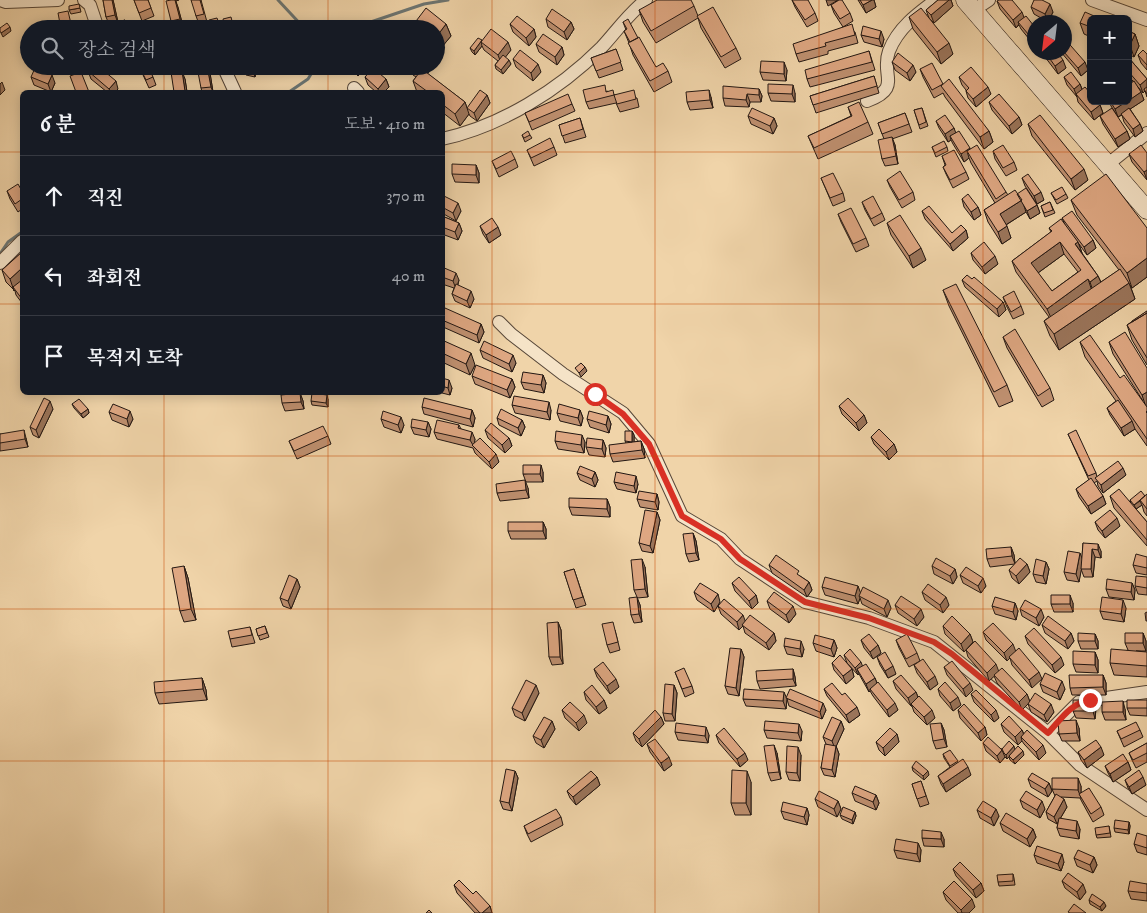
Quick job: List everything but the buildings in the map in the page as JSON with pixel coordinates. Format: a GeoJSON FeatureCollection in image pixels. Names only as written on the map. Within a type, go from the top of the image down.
{"type":"FeatureCollection","features":[{"type":"Feature","properties":{"kind":"main road"},"geometry":{"type":"LineString","coordinates":[[970,5],[1147,210]]}},
{"type":"Feature","properties":{"kind":"street"},"geometry":{"type":"LineString","coordinates":[[0,0],[6,2],[58,0]]}},
{"type":"Feature","properties":{"kind":"street"},"geometry":{"type":"LineString","coordinates":[[84,0],[90,5],[95,20]]}},
{"type":"Feature","properties":{"kind":"street"},"geometry":{"type":"LineString","coordinates":[[445,138],[477,130],[541,96],[565,80],[602,47],[634,9],[646,0]]}},
{"type":"Feature","properties":{"kind":"street"},"geometry":{"type":"LineString","coordinates":[[868,101],[882,96],[887,90],[889,52],[908,20],[936,0]]}},
{"type":"Feature","properties":{"kind":"street"},"geometry":{"type":"LineString","coordinates":[[970,5],[989,0]]}},
{"type":"Feature","properties":{"kind":"street"},"geometry":{"type":"LineString","coordinates":[[1092,0],[1147,20]]}},
{"type":"Feature","properties":{"kind":"street"},"geometry":{"type":"LineString","coordinates":[[227,75],[234,90]]}},
{"type":"Feature","properties":{"kind":"street"},"geometry":{"type":"LineString","coordinates":[[1107,165],[1147,133]]}},
{"type":"Feature","properties":{"kind":"street"},"geometry":{"type":"LineString","coordinates":[[0,263],[20,243]]}},
{"type":"Feature","properties":{"kind":"street"},"geometry":{"type":"LineString","coordinates":[[499,322],[563,374],[623,414],[649,444],[682,516],[721,539],[740,559],[805,602],[877,621],[934,642],[952,654],[1048,733],[1080,766],[1147,810]]}},
{"type":"Feature","properties":{"kind":"street"},"geometry":{"type":"LineString","coordinates":[[1048,733],[1079,702],[1147,692]]}},
{"type":"Feature","properties":{"kind":"waterway"},"geometry":{"type":"LineString","coordinates":[[278,0],[297,20]]}},
{"type":"Feature","properties":{"kind":"waterway"},"geometry":{"type":"LineString","coordinates":[[377,20],[424,4],[448,0]]}},
{"type":"Feature","properties":{"kind":"waterway"},"geometry":{"type":"LineString","coordinates":[[292,90],[308,79],[310,75]]}},
{"type":"Feature","properties":{"kind":"waterway"},"geometry":{"type":"LineString","coordinates":[[0,254],[8,242],[20,233]]}},
{"type":"Feature","properties":{"kind":"route"},"geometry":{"type":"LineString","coordinates":[[595,394],[623,414],[649,444],[682,516],[721,539],[728,548],[754,570],[805,602],[869,618],[912,632],[934,642],[952,654],[1048,733],[1072,706],[1079,702],[1090,700]]}}]}
